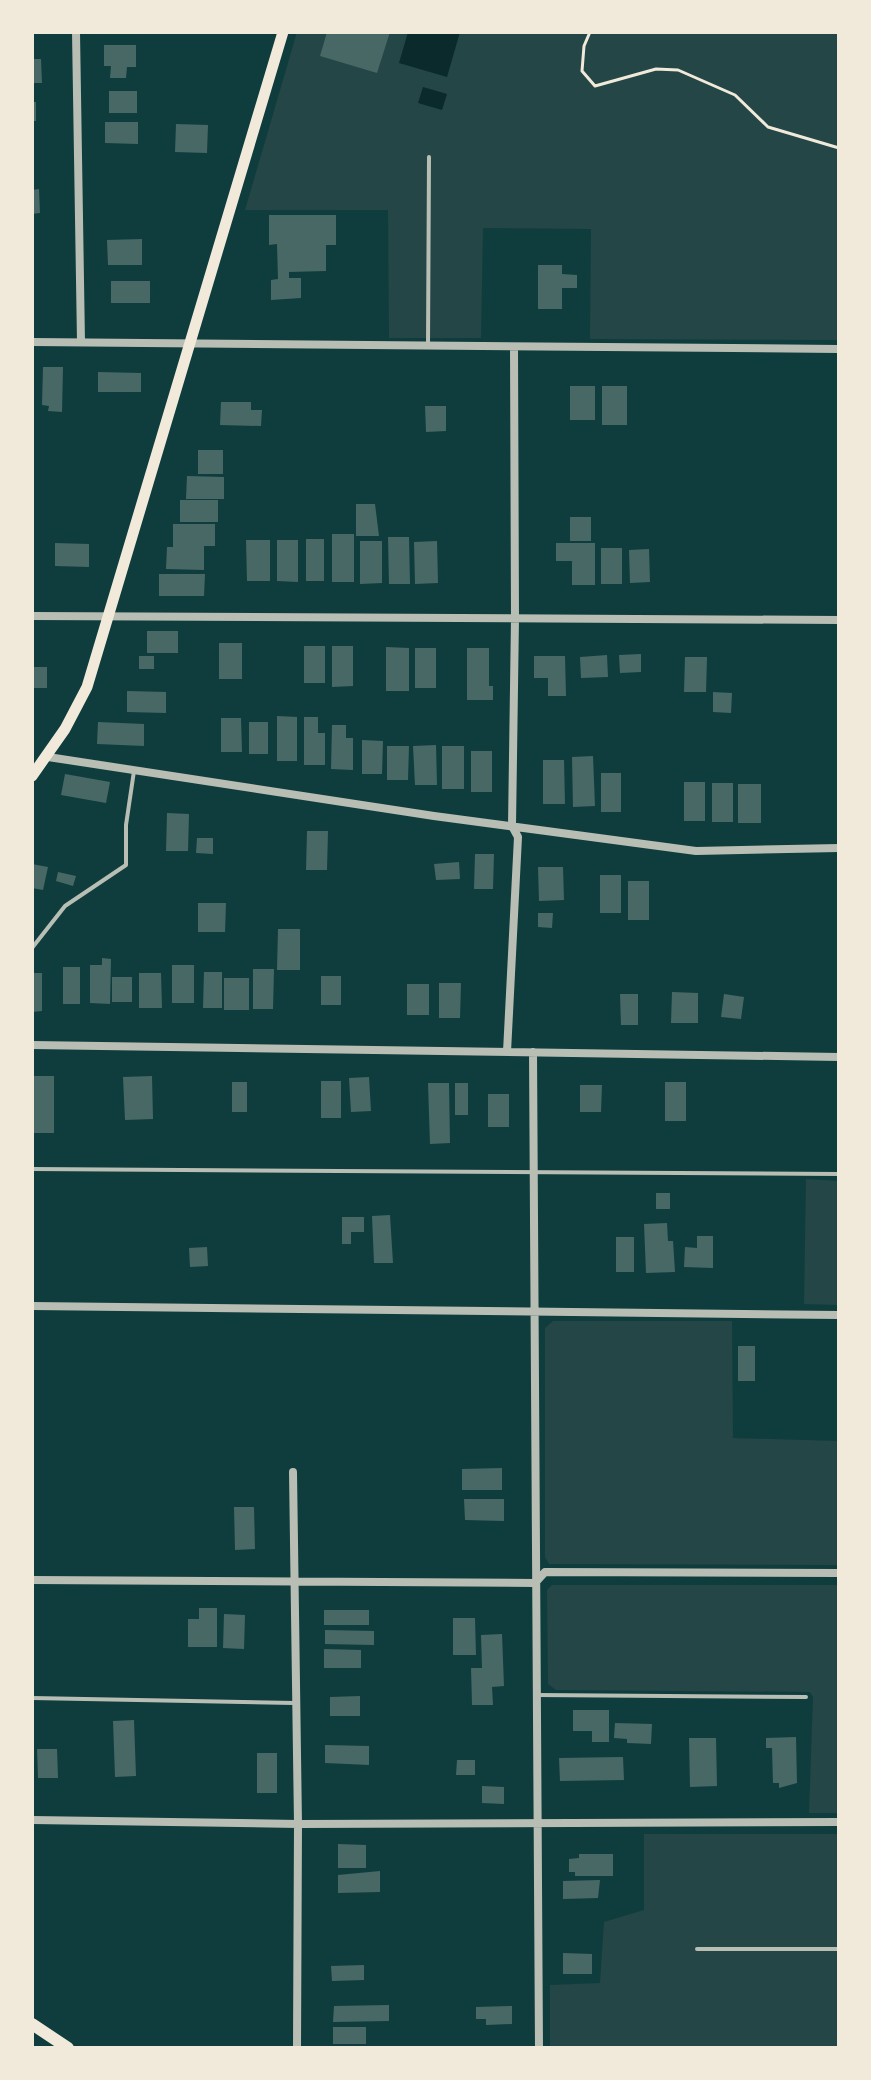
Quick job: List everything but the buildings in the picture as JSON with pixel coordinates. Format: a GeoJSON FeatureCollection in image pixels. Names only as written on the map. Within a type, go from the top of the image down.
{"type":"FeatureCollection","features":[{"type":"Feature","properties":{"kind":"main road"},"geometry":{"type":"LineString","coordinates":[[32,776],[48,757],[87,687],[283,32]]}},
{"type":"Feature","properties":{"kind":"main road"},"geometry":{"type":"LineString","coordinates":[[32,2024],[68,2048]]}},
{"type":"Feature","properties":{"kind":"street"},"geometry":{"type":"LineString","coordinates":[[76,32],[81,342]]}},
{"type":"Feature","properties":{"kind":"street"},"geometry":{"type":"LineString","coordinates":[[32,342],[839,349]]}},
{"type":"Feature","properties":{"kind":"street"},"geometry":{"type":"LineString","coordinates":[[507,1052],[518,837],[512,826],[514,348]]}},
{"type":"Feature","properties":{"kind":"street"},"geometry":{"type":"LineString","coordinates":[[32,616],[839,620]]}},
{"type":"Feature","properties":{"kind":"street"},"geometry":{"type":"LineString","coordinates":[[48,757],[696,851],[839,848]]}},
{"type":"Feature","properties":{"kind":"street"},"geometry":{"type":"LineString","coordinates":[[32,1045],[839,1057]]}},
{"type":"Feature","properties":{"kind":"street"},"geometry":{"type":"LineString","coordinates":[[533,1052],[539,2048]]}},
{"type":"Feature","properties":{"kind":"street"},"geometry":{"type":"LineString","coordinates":[[32,1306],[839,1315]]}},
{"type":"Feature","properties":{"kind":"street"},"geometry":{"type":"LineString","coordinates":[[293,1472],[298,1824],[297,2048]]}},
{"type":"Feature","properties":{"kind":"street"},"geometry":{"type":"LineString","coordinates":[[32,1580],[535,1583],[545,1572],[839,1573]]}},
{"type":"Feature","properties":{"kind":"street"},"geometry":{"type":"LineString","coordinates":[[32,1820],[298,1824],[839,1822]]}},
{"type":"Feature","properties":{"kind":"lane"},"geometry":{"type":"LineString","coordinates":[[428,347],[429,157]]}},
{"type":"Feature","properties":{"kind":"lane"},"geometry":{"type":"LineString","coordinates":[[32,948],[65,906],[126,865],[126,825],[134,770]]}},
{"type":"Feature","properties":{"kind":"lane"},"geometry":{"type":"LineString","coordinates":[[32,1169],[839,1174]]}},
{"type":"Feature","properties":{"kind":"lane"},"geometry":{"type":"LineString","coordinates":[[536,1695],[806,1697]]}},
{"type":"Feature","properties":{"kind":"lane"},"geometry":{"type":"LineString","coordinates":[[32,1698],[297,1703]]}},
{"type":"Feature","properties":{"kind":"lane"},"geometry":{"type":"LineString","coordinates":[[697,1949],[839,1949]]}},
{"type":"Feature","properties":{"kind":"path"},"geometry":{"type":"LineString","coordinates":[[590,32],[584,46],[582,71],[595,86],[656,69],[678,70],[735,95],[768,127],[839,148]]}},
{"type":"Feature","properties":{"kind":"shaded area"},"geometry":{"type":"Polygon","coordinates":[[[297,32],[839,32],[839,340],[590,339],[591,229],[483,228],[481,338],[389,338],[388,210],[245,210],[297,32]]]}},
{"type":"Feature","properties":{"kind":"shaded area"},"geometry":{"type":"Polygon","coordinates":[[[408,32],[460,32],[447,77],[399,63],[408,32]]]}},
{"type":"Feature","properties":{"kind":"shaded area"},"geometry":{"type":"Polygon","coordinates":[[[423,87],[447,94],[442,110],[418,103],[423,87]]]}},
{"type":"Feature","properties":{"kind":"shaded area"},"geometry":{"type":"Polygon","coordinates":[[[806,1179],[839,1181],[839,1305],[804,1304],[806,1179]]]}},
{"type":"Feature","properties":{"kind":"shaded area"},"geometry":{"type":"Polygon","coordinates":[[[553,1321],[732,1321],[733,1438],[839,1441],[839,1565],[549,1564],[545,1557],[545,1328],[553,1321]]]}},
{"type":"Feature","properties":{"kind":"shaded area"},"geometry":{"type":"Polygon","coordinates":[[[552,1585],[839,1585],[839,1813],[809,1813],[813,1697],[810,1692],[556,1690],[548,1684],[547,1590],[552,1585]]]}},
{"type":"Feature","properties":{"kind":"shaded area"},"geometry":{"type":"Polygon","coordinates":[[[644,1834],[839,1834],[839,2048],[550,2048],[550,1985],[600,1983],[604,1922],[644,1910],[644,1834]]]}}]}
